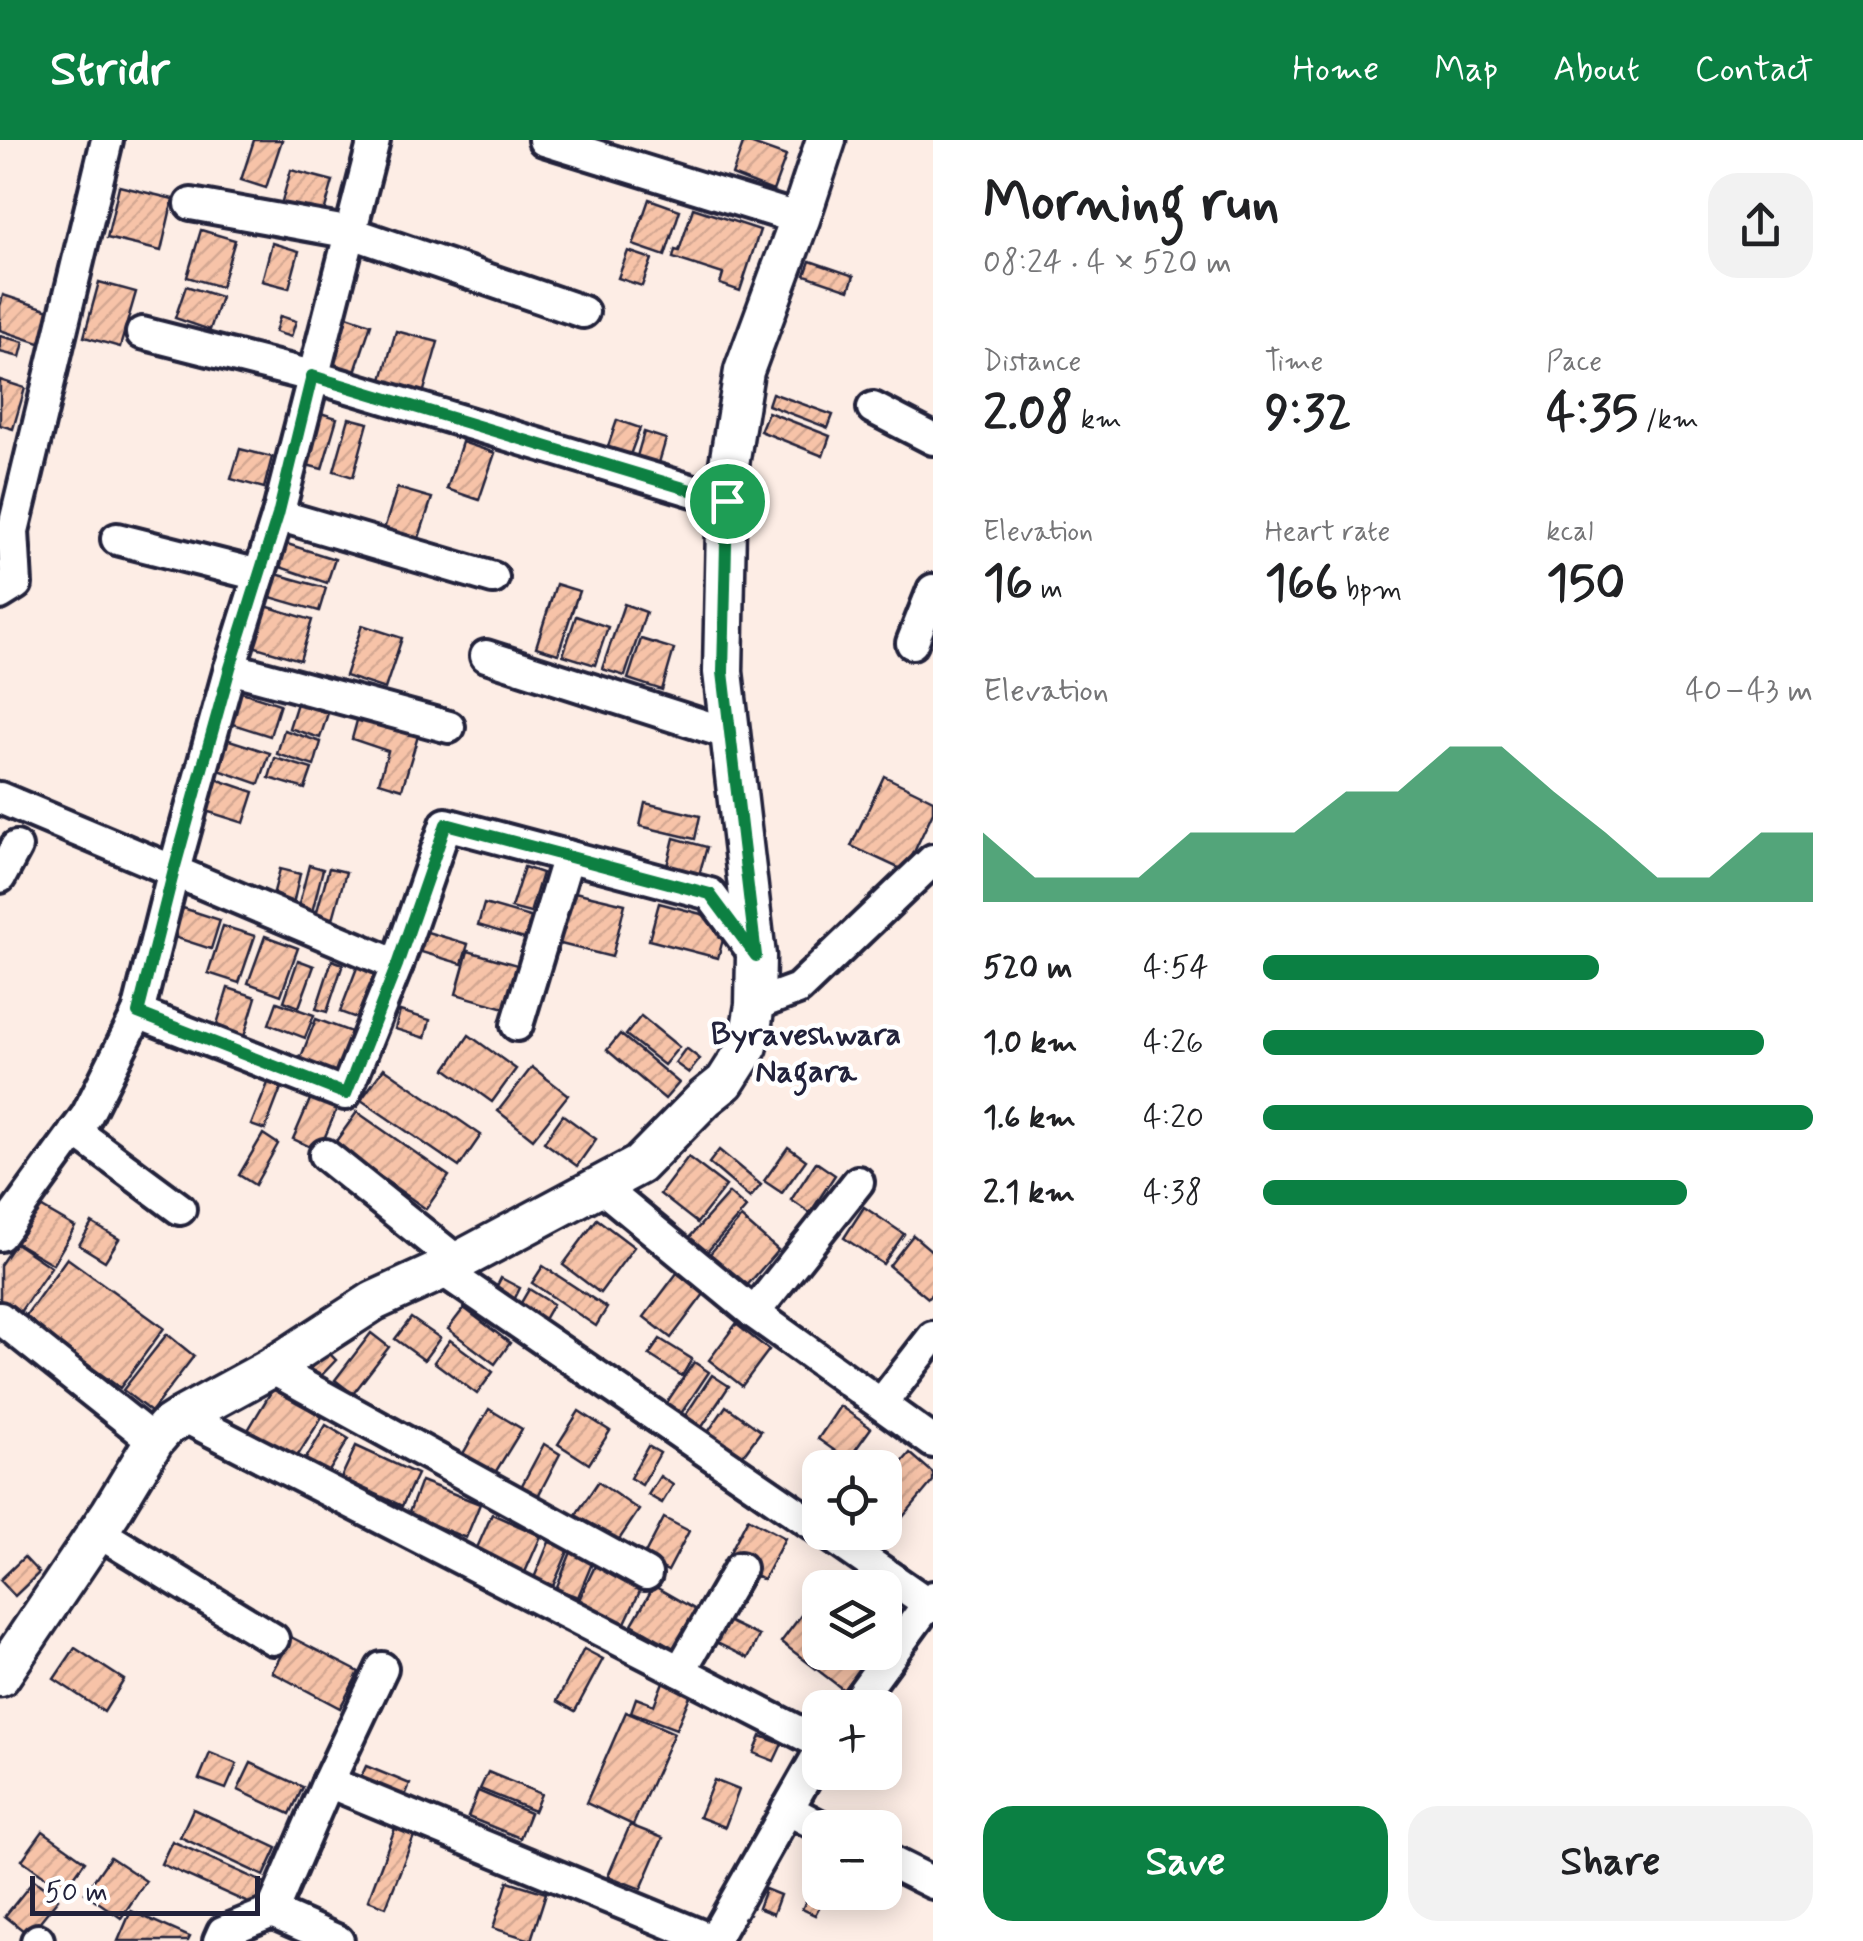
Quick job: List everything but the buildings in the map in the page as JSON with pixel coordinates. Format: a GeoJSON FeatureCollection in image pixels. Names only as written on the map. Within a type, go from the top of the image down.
{"type":"FeatureCollection","features":[{"type":"Feature","properties":{"kind":"street"},"geometry":{"type":"LineString","coordinates":[[0,594],[16,584],[14,531],[108,140]]}},
{"type":"Feature","properties":{"kind":"street"},"geometry":{"type":"LineString","coordinates":[[0,1235],[86,1115],[138,1013],[230,668],[278,515],[374,140]]}},
{"type":"Feature","properties":{"kind":"street"},"geometry":{"type":"LineString","coordinates":[[544,140],[800,219]]}},
{"type":"Feature","properties":{"kind":"street"},"geometry":{"type":"LineString","coordinates":[[0,1677],[166,1427],[271,1368],[374,1301],[450,1266],[639,1166],[725,1082],[748,1046],[756,956],[723,672],[727,477],[744,371],[826,140]]}},
{"type":"Feature","properties":{"kind":"street"},"geometry":{"type":"LineString","coordinates":[[191,204],[352,233],[582,312]]}},
{"type":"Feature","properties":{"kind":"street"},"geometry":{"type":"LineString","coordinates":[[142,334],[312,376],[727,501]]}},
{"type":"Feature","properties":{"kind":"street"},"geometry":{"type":"LineString","coordinates":[[873,408],[933,438]]}},
{"type":"Feature","properties":{"kind":"street"},"geometry":{"type":"LineString","coordinates":[[278,515],[493,578]]}},
{"type":"Feature","properties":{"kind":"street"},"geometry":{"type":"LineString","coordinates":[[117,539],[259,575]]}},
{"type":"Feature","properties":{"kind":"street"},"geometry":{"type":"LineString","coordinates":[[912,642],[933,590]]}},
{"type":"Feature","properties":{"kind":"street"},"geometry":{"type":"LineString","coordinates":[[486,656],[730,734]]}},
{"type":"Feature","properties":{"kind":"street"},"geometry":{"type":"LineString","coordinates":[[230,668],[449,727]]}},
{"type":"Feature","properties":{"kind":"street"},"geometry":{"type":"LineString","coordinates":[[0,798],[397,965]]}},
{"type":"Feature","properties":{"kind":"street"},"geometry":{"type":"LineString","coordinates":[[138,1013],[346,1094],[397,965],[446,824],[710,894],[756,956]]}},
{"type":"Feature","properties":{"kind":"street"},"geometry":{"type":"LineString","coordinates":[[0,877],[16,847]]}},
{"type":"Feature","properties":{"kind":"street"},"geometry":{"type":"LineString","coordinates":[[517,1024],[568,856]]}},
{"type":"Feature","properties":{"kind":"street"},"geometry":{"type":"LineString","coordinates":[[754,1005],[798,989],[933,860]]}},
{"type":"Feature","properties":{"kind":"street"},"geometry":{"type":"LineString","coordinates":[[76,1131],[180,1209]]}},
{"type":"Feature","properties":{"kind":"street"},"geometry":{"type":"LineString","coordinates":[[325,1154],[450,1266],[802,1517]]}},
{"type":"Feature","properties":{"kind":"street"},"geometry":{"type":"LineString","coordinates":[[754,1313],[858,1182]]}},
{"type":"Feature","properties":{"kind":"street"},"geometry":{"type":"LineString","coordinates":[[600,1186],[754,1313],[933,1442]]}},
{"type":"Feature","properties":{"kind":"street"},"geometry":{"type":"LineString","coordinates":[[0,1318],[154,1440]]}},
{"type":"Feature","properties":{"kind":"street"},"geometry":{"type":"LineString","coordinates":[[881,1404],[933,1337]]}},
{"type":"Feature","properties":{"kind":"street"},"geometry":{"type":"LineString","coordinates":[[271,1368],[646,1574]]}},
{"type":"Feature","properties":{"kind":"street"},"geometry":{"type":"LineString","coordinates":[[183,1416],[802,1734]]}},
{"type":"Feature","properties":{"kind":"street"},"geometry":{"type":"LineString","coordinates":[[98,1532],[273,1639]]}},
{"type":"Feature","properties":{"kind":"street"},"geometry":{"type":"LineString","coordinates":[[851,1550],[931,1603],[866,1690]]}},
{"type":"Feature","properties":{"kind":"street"},"geometry":{"type":"LineString","coordinates":[[680,1671],[740,1568]]}},
{"type":"Feature","properties":{"kind":"street"},"geometry":{"type":"LineString","coordinates":[[220,1941],[223,1932],[272,1912],[382,1668]]}},
{"type":"Feature","properties":{"kind":"street"},"geometry":{"type":"LineString","coordinates":[[328,1782],[714,1941],[802,1783]]}},
{"type":"Feature","properties":{"kind":"street"},"geometry":{"type":"LineString","coordinates":[[787,1809],[802,1817]]}},
{"type":"Feature","properties":{"kind":"street"},"geometry":{"type":"LineString","coordinates":[[902,1868],[933,1884]]}},
{"type":"Feature","properties":{"kind":"street"},"geometry":{"type":"LineString","coordinates":[[272,1912],[338,1941]]}},
{"type":"Feature","properties":{"kind":"district","name":"Byraveshwara Nagara"},"geometry":{"type":"Point","coordinates":[806,1054]}},
{"type":"Feature","properties":{"kind":"route"},"geometry":{"type":"LineString","coordinates":[[312,376],[727,501],[723,672],[756,956],[710,894],[446,824],[397,965],[346,1094],[138,1013],[230,668],[278,515],[312,376]]}}]}
